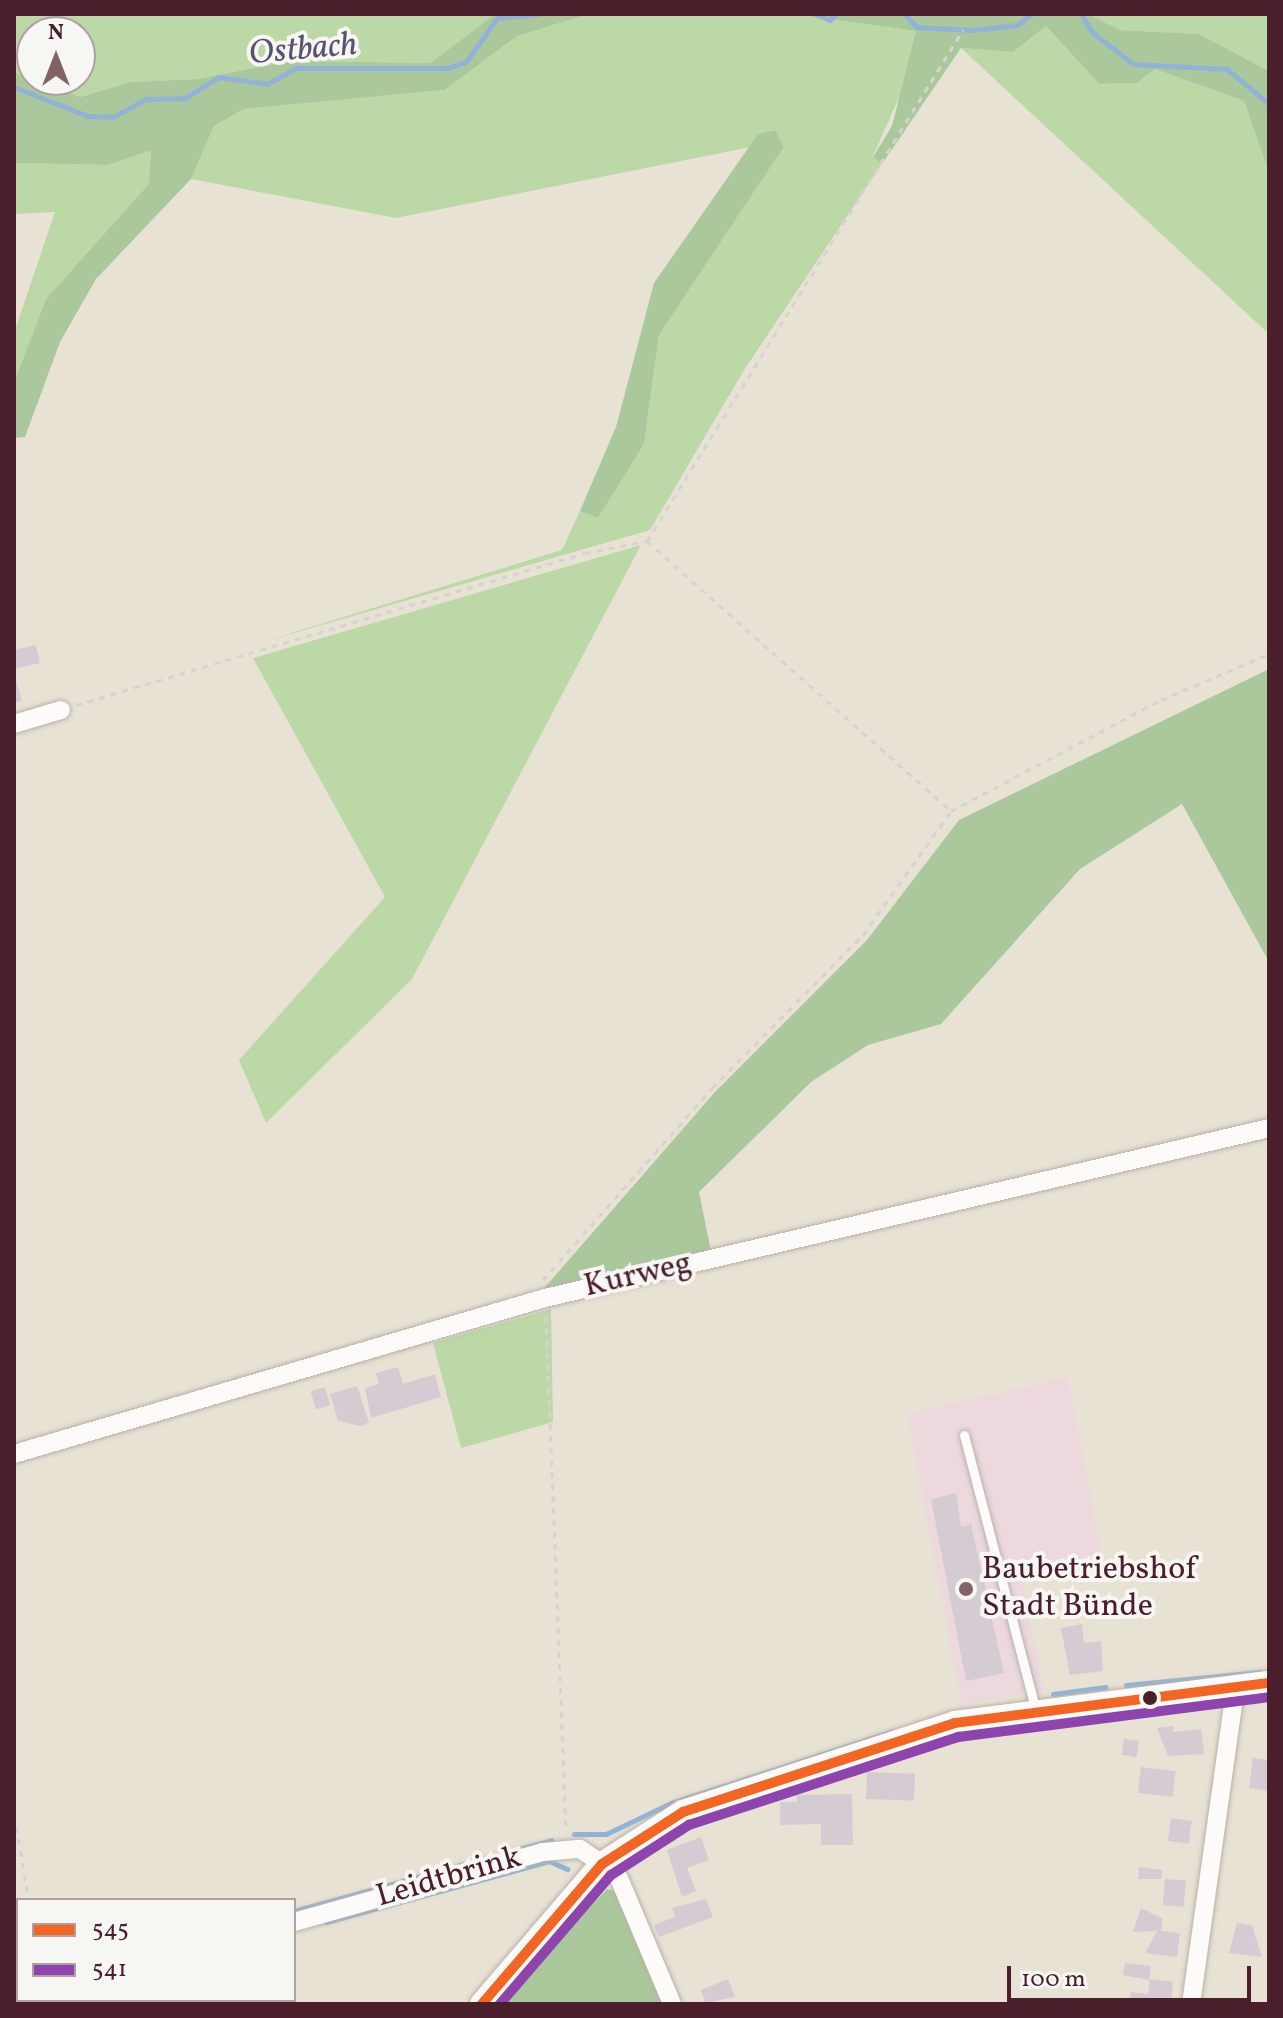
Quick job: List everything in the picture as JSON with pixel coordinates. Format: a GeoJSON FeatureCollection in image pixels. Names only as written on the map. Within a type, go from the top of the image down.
{"type":"FeatureCollection","features":[{"type":"Feature","properties":{"kind":"street"},"geometry":{"type":"LineString","coordinates":[[14,724],[61,710]]}},
{"type":"Feature","properties":{"kind":"street","name":"Kurweg"},"geometry":{"type":"LineString","coordinates":[[14,1454],[545,1298],[1269,1128]]}},
{"type":"Feature","properties":{"kind":"street"},"geometry":{"type":"LineString","coordinates":[[482,2004],[606,1861],[683,1812],[955,1723],[1035,1708],[1269,1683]]}},
{"type":"Feature","properties":{"kind":"street"},"geometry":{"type":"LineString","coordinates":[[1191,2004],[1236,1685]]}},
{"type":"Feature","properties":{"kind":"street","name":"Leidtbrink"},"geometry":{"type":"LineString","coordinates":[[296,1921],[567,1848],[606,1861]]}},
{"type":"Feature","properties":{"kind":"street"},"geometry":{"type":"LineString","coordinates":[[606,1861],[672,2004]]}},
{"type":"Feature","properties":{"kind":"lane"},"geometry":{"type":"LineString","coordinates":[[964,1435],[1035,1708]]}},
{"type":"Feature","properties":{"kind":"path"},"geometry":{"type":"LineString","coordinates":[[61,710],[585,553],[647,541],[963,30]]}},
{"type":"Feature","properties":{"kind":"path"},"geometry":{"type":"LineString","coordinates":[[647,541],[951,811]]}},
{"type":"Feature","properties":{"kind":"path"},"geometry":{"type":"LineString","coordinates":[[522,1304],[712,1088],[863,935],[951,811],[1161,700],[1269,654]]}},
{"type":"Feature","properties":{"kind":"path"},"geometry":{"type":"LineString","coordinates":[[545,1298],[567,1848]]}},
{"type":"Feature","properties":{"kind":"path"},"geometry":{"type":"LineString","coordinates":[[14,1815],[29,1898]]}},
{"type":"Feature","properties":{"kind":"shaded area"},"geometry":{"type":"Polygon","coordinates":[[[1068,1377],[1104,1568],[1022,1583],[1044,1689],[962,1705],[907,1414],[1068,1377]]]}},
{"type":"Feature","properties":{"kind":"green space"},"geometry":{"type":"Polygon","coordinates":[[[14,14],[495,14],[432,63],[289,61],[198,79],[130,82],[96,92],[96,16],[16,16],[14,72],[14,14]]]}},
{"type":"Feature","properties":{"kind":"green space"},"geometry":{"type":"Polygon","coordinates":[[[495,14],[588,14],[517,36],[445,90],[244,109],[214,126],[191,179],[96,279],[60,342],[25,437],[14,438],[14,382],[46,299],[149,184],[151,150],[108,165],[14,163],[14,72],[16,96],[80,97],[96,96],[96,92],[130,82],[198,79],[289,61],[431,63],[495,14]]]}},
{"type":"Feature","properties":{"kind":"green space"},"geometry":{"type":"Polygon","coordinates":[[[793,14],[916,31],[909,75],[873,156],[882,164],[744,370],[650,530],[249,646],[562,550],[580,511],[598,518],[644,444],[659,335],[784,147],[774,130],[758,134],[756,146],[396,218],[191,179],[214,126],[244,109],[445,90],[517,36],[579,15],[793,14]]]}},
{"type":"Feature","properties":{"kind":"green space"},"geometry":{"type":"Polygon","coordinates":[[[793,14],[1088,14],[1119,30],[1199,34],[1269,71],[1269,173],[1244,101],[1155,69],[1137,83],[1099,84],[1046,26],[1013,52],[961,48],[882,164],[873,157],[892,126],[916,31],[793,14]]]}},
{"type":"Feature","properties":{"kind":"green space"},"geometry":{"type":"Polygon","coordinates":[[[1088,14],[1269,14],[1269,71],[1199,34],[1118,30],[1088,14]]]}},
{"type":"Feature","properties":{"kind":"green space"},"geometry":{"type":"Polygon","coordinates":[[[1046,26],[1099,84],[1137,83],[1155,69],[1244,101],[1269,173],[1269,334],[961,48],[1013,52],[1046,26]]]}},
{"type":"Feature","properties":{"kind":"green space"},"geometry":{"type":"Polygon","coordinates":[[[775,130],[784,147],[659,335],[644,444],[598,518],[580,511],[616,427],[654,283],[758,134],[775,130]]]}},
{"type":"Feature","properties":{"kind":"green space"},"geometry":{"type":"Polygon","coordinates":[[[151,149],[150,184],[46,299],[14,382],[14,333],[55,212],[14,214],[14,163],[108,165],[151,149]]]}},
{"type":"Feature","properties":{"kind":"green space"},"geometry":{"type":"Polygon","coordinates":[[[641,545],[412,979],[266,1123],[239,1060],[385,897],[253,658],[641,545]]]}},
{"type":"Feature","properties":{"kind":"green space"},"geometry":{"type":"Polygon","coordinates":[[[1269,669],[1269,962],[1182,804],[1080,869],[941,1024],[868,1045],[811,1082],[699,1192],[711,1251],[540,1293],[715,1092],[867,940],[959,820],[1269,669]]]}},
{"type":"Feature","properties":{"kind":"green space"},"geometry":{"type":"Polygon","coordinates":[[[551,1309],[553,1422],[461,1448],[433,1343],[551,1309]]]}},
{"type":"Feature","properties":{"kind":"green space"},"geometry":{"type":"Polygon","coordinates":[[[607,1889],[619,1892],[664,2004],[498,2004],[607,1889]]]}},
{"type":"Feature","properties":{"kind":"building"},"geometry":{"type":"Polygon","coordinates":[[[36,645],[40,663],[14,669],[14,650],[36,645]]]}},
{"type":"Feature","properties":{"kind":"building"},"geometry":{"type":"Polygon","coordinates":[[[14,673],[22,701],[14,703],[14,673]]]}},
{"type":"Feature","properties":{"kind":"building"},"geometry":{"type":"Polygon","coordinates":[[[398,1367],[403,1384],[435,1374],[441,1397],[371,1418],[365,1388],[379,1384],[376,1373],[398,1367]]]}},
{"type":"Feature","properties":{"kind":"building"},"geometry":{"type":"Polygon","coordinates":[[[357,1386],[369,1423],[360,1426],[338,1421],[330,1394],[357,1386]]]}},
{"type":"Feature","properties":{"kind":"building"},"geometry":{"type":"Polygon","coordinates":[[[325,1387],[330,1405],[316,1409],[311,1391],[325,1387]]]}},
{"type":"Feature","properties":{"kind":"building","name":"Baubetriebshof Stadt Bünde"},"geometry":{"type":"Polygon","coordinates":[[[956,1493],[961,1527],[971,1524],[1004,1673],[966,1681],[931,1499],[956,1493]]]}},
{"type":"Feature","properties":{"kind":"building"},"geometry":{"type":"Polygon","coordinates":[[[1082,1624],[1084,1643],[1101,1641],[1103,1671],[1070,1675],[1061,1628],[1082,1624]]]}},
{"type":"Feature","properties":{"kind":"building"},"geometry":{"type":"Polygon","coordinates":[[[1174,1726],[1173,1732],[1201,1729],[1204,1754],[1168,1756],[1157,1728],[1174,1726]]]}},
{"type":"Feature","properties":{"kind":"building"},"geometry":{"type":"Polygon","coordinates":[[[1124,1739],[1139,1741],[1137,1757],[1122,1755],[1124,1739]]]}},
{"type":"Feature","properties":{"kind":"building"},"geometry":{"type":"Polygon","coordinates":[[[1253,1758],[1269,1760],[1269,1791],[1249,1788],[1253,1758]]]}},
{"type":"Feature","properties":{"kind":"building"},"geometry":{"type":"Polygon","coordinates":[[[1141,1767],[1176,1771],[1173,1797],[1138,1793],[1141,1767]]]}},
{"type":"Feature","properties":{"kind":"building"},"geometry":{"type":"Polygon","coordinates":[[[867,1772],[915,1774],[914,1801],[866,1799],[867,1772]]]}},
{"type":"Feature","properties":{"kind":"building"},"geometry":{"type":"Polygon","coordinates":[[[852,1794],[853,1845],[821,1845],[821,1824],[780,1825],[780,1802],[797,1802],[797,1795],[852,1794]]]}},
{"type":"Feature","properties":{"kind":"building"},"geometry":{"type":"Polygon","coordinates":[[[1171,1818],[1192,1821],[1189,1844],[1168,1841],[1171,1818]]]}},
{"type":"Feature","properties":{"kind":"building"},"geometry":{"type":"Polygon","coordinates":[[[701,1837],[709,1860],[687,1868],[696,1891],[682,1897],[667,1850],[701,1837]]]}},
{"type":"Feature","properties":{"kind":"building"},"geometry":{"type":"Polygon","coordinates":[[[1139,1867],[1162,1870],[1161,1879],[1138,1879],[1139,1867]]]}},
{"type":"Feature","properties":{"kind":"building"},"geometry":{"type":"Polygon","coordinates":[[[1165,1879],[1186,1881],[1184,1907],[1163,1905],[1165,1879]]]}},
{"type":"Feature","properties":{"kind":"building"},"geometry":{"type":"Polygon","coordinates":[[[706,1899],[713,1917],[659,1937],[654,1925],[675,1917],[672,1908],[706,1899]]]}},
{"type":"Feature","properties":{"kind":"building"},"geometry":{"type":"Polygon","coordinates":[[[1141,1908],[1163,1919],[1161,1931],[1180,1933],[1177,1957],[1145,1953],[1157,1931],[1133,1932],[1141,1908]]]}},
{"type":"Feature","properties":{"kind":"building"},"geometry":{"type":"Polygon","coordinates":[[[1237,1923],[1252,1925],[1262,1957],[1229,1953],[1237,1923]]]}},
{"type":"Feature","properties":{"kind":"building"},"geometry":{"type":"Polygon","coordinates":[[[1125,1963],[1151,1966],[1149,1980],[1123,1975],[1125,1963]]]}},
{"type":"Feature","properties":{"kind":"building"},"geometry":{"type":"Polygon","coordinates":[[[728,1979],[735,1997],[699,2004],[705,2001],[701,1990],[728,1979]]]}},
{"type":"Feature","properties":{"kind":"building"},"geometry":{"type":"Polygon","coordinates":[[[1150,1979],[1173,1982],[1171,2004],[1129,2004],[1131,1992],[1148,1994],[1150,1979]]]}},
{"type":"Feature","properties":{"kind":"waterway","name":"Ostbach"},"geometry":{"type":"LineString","coordinates":[[14,87],[88,116],[113,117],[146,99],[185,98],[219,77],[267,84],[296,68],[447,68],[466,62],[497,18],[540,14]]}},
{"type":"Feature","properties":{"kind":"waterway","name":"Ostbach"},"geometry":{"type":"LineString","coordinates":[[815,14],[830,20],[836,14]]}},
{"type":"Feature","properties":{"kind":"waterway","name":"Ostbach"},"geometry":{"type":"LineString","coordinates":[[904,14],[917,27],[974,30],[1017,25],[1031,14]]}},
{"type":"Feature","properties":{"kind":"waterway","name":"Ostbach"},"geometry":{"type":"LineString","coordinates":[[1081,14],[1092,32],[1133,64],[1227,69],[1269,104]]}},
{"type":"Feature","properties":{"kind":"waterway"},"geometry":{"type":"LineString","coordinates":[[1126,1685],[1260,1672]]}},
{"type":"Feature","properties":{"kind":"waterway"},"geometry":{"type":"LineString","coordinates":[[1053,1694],[1106,1687]]}},
{"type":"Feature","properties":{"kind":"waterway"},"geometry":{"type":"LineString","coordinates":[[574,1834],[606,1834],[671,1803],[891,1732]]}},
{"type":"Feature","properties":{"kind":"waterway"},"geometry":{"type":"LineString","coordinates":[[296,1910],[551,1840]]}},
{"type":"Feature","properties":{"kind":"waterway"},"geometry":{"type":"LineString","coordinates":[[326,1922],[549,1861],[567,1869]]}},
{"type":"Feature","properties":{"kind":"transit line","name":"545"},"geometry":{"type":"LineString","coordinates":[[482,2004],[602,1864],[683,1812],[955,1723],[1269,1683]]}},
{"type":"Feature","properties":{"kind":"transit line","name":"541"},"geometry":{"type":"LineString","coordinates":[[500,2004],[611,1875],[689,1825],[958,1737],[1269,1697]]}},
{"type":"Feature","properties":{"kind":"place","name":"Baubetriebshof Stadt Bünde"},"geometry":{"type":"Point","coordinates":[966,1589]}}]}
